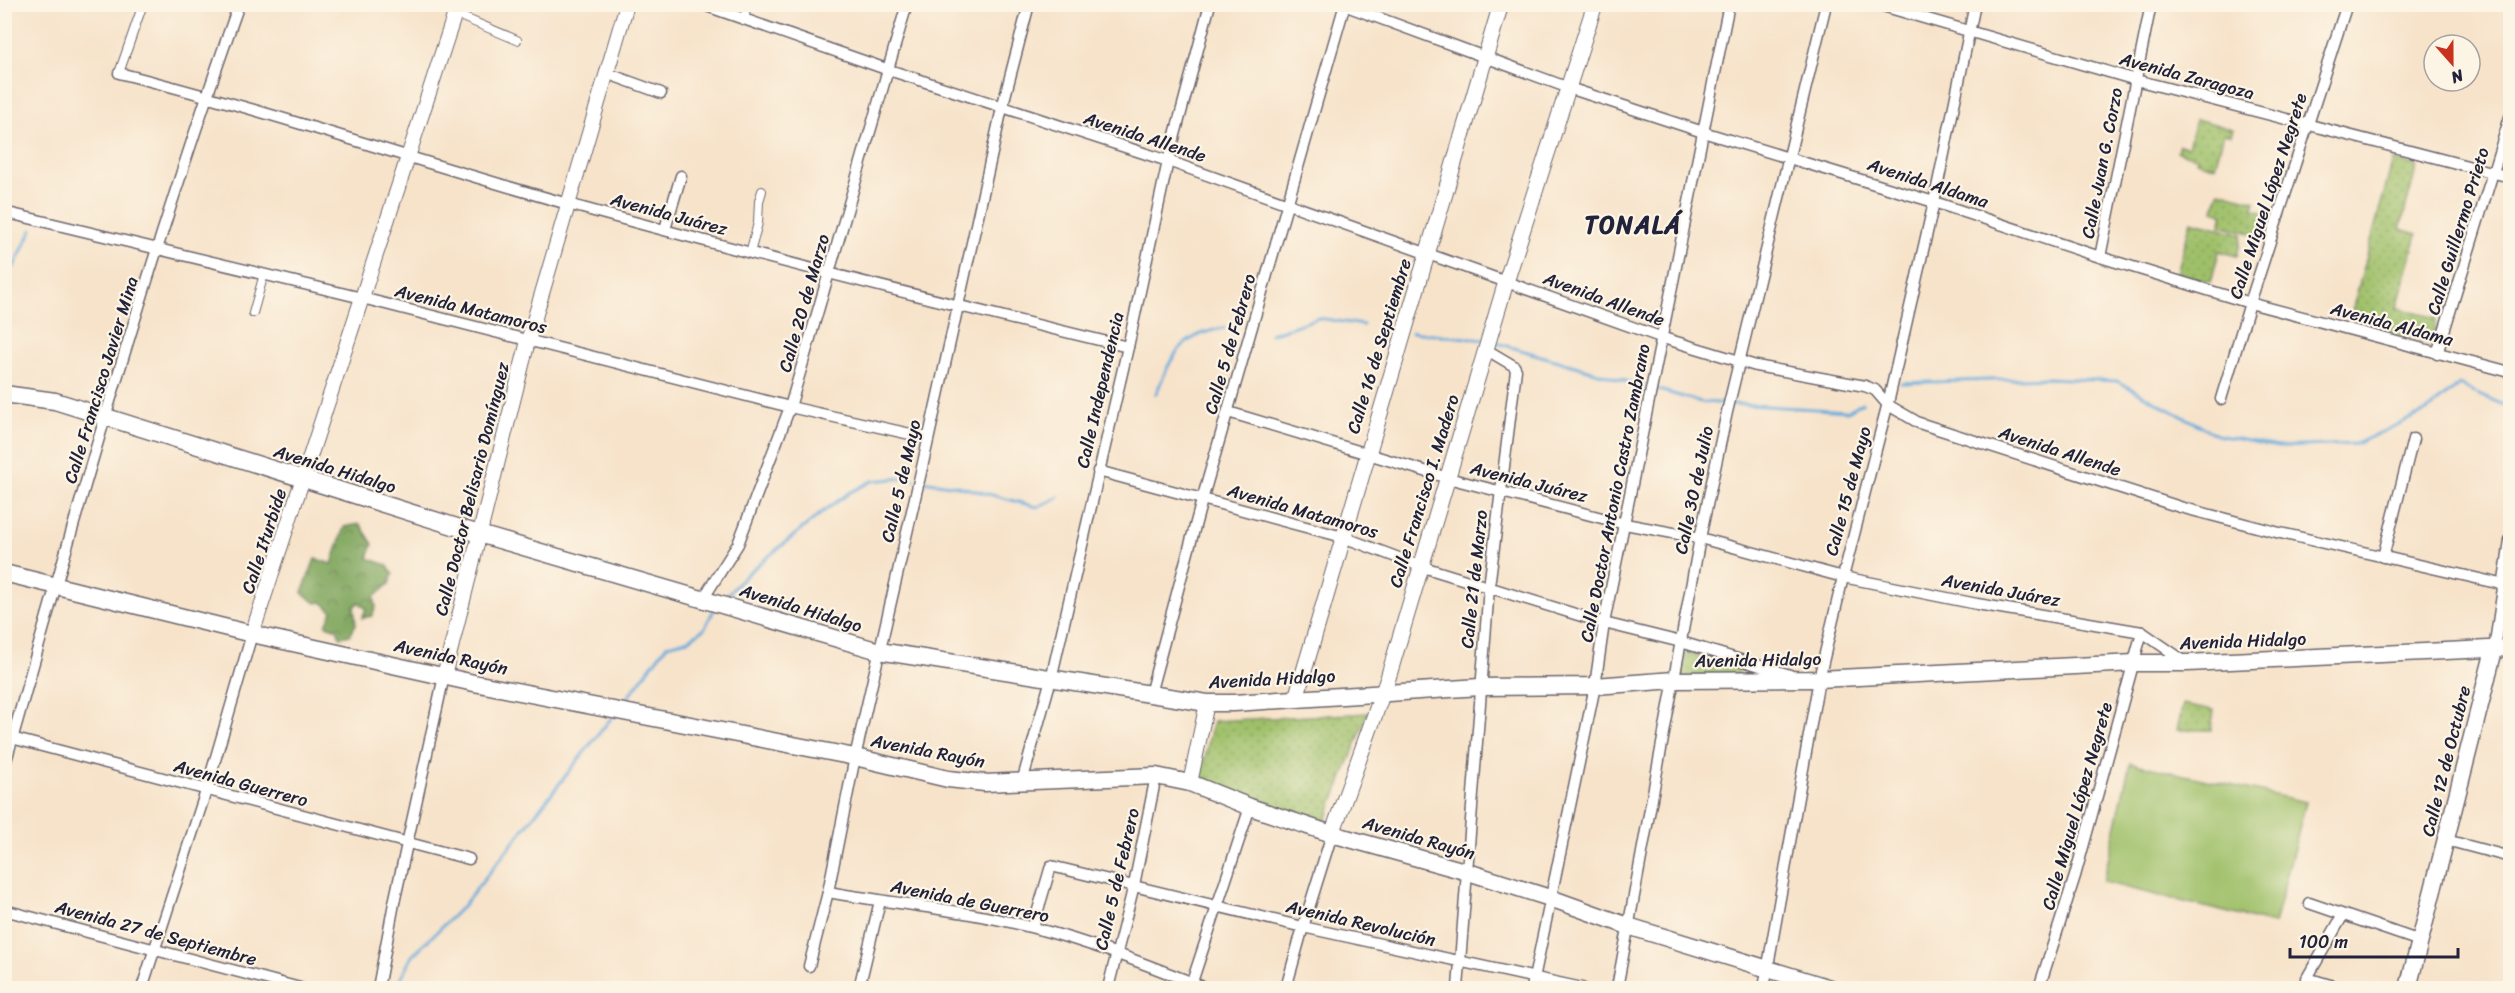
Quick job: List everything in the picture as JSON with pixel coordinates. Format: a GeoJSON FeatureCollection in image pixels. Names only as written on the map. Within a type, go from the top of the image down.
{"type":"FeatureCollection","features":[{"type":"Feature","properties":{"kind":"main road","name":"Calle 16 de Septiembre"},"geometry":{"type":"LineString","coordinates":[[1296,698],[1501,4]]}},
{"type":"Feature","properties":{"kind":"main road","name":"Calle Francisco I. Madero"},"geometry":{"type":"LineString","coordinates":[[1332,834],[1383,693],[1506,282],[1595,4]]}},
{"type":"Feature","properties":{"kind":"main road","name":"Avenida Hidalgo"},"geometry":{"type":"LineString","coordinates":[[4,394],[55,401],[479,534],[879,651],[1207,703],[1480,687],[1595,686],[1674,680],[1813,680],[2135,663],[2187,663],[2502,649]]}},
{"type":"Feature","properties":{"kind":"main road","name":"Avenida Rayón"},"geometry":{"type":"LineString","coordinates":[[4,573],[252,634],[444,676],[855,757],[948,778],[985,783],[1156,776],[1190,783],[1250,807],[1332,834],[1468,872],[1768,971],[1830,988]]}},
{"type":"Feature","properties":{"kind":"main road","name":"Calle 12 de Octubre"},"geometry":{"type":"LineString","coordinates":[[2408,988],[2446,840],[2502,649]]}},
{"type":"Feature","properties":{"kind":"street"},"geometry":{"type":"LineString","coordinates":[[119,73],[143,4]]}},
{"type":"Feature","properties":{"kind":"street","name":"Calle Francisco Javier Mina"},"geometry":{"type":"LineString","coordinates":[[4,768],[9,737],[57,587],[157,249],[206,95],[239,4]]}},
{"type":"Feature","properties":{"kind":"street","name":"Calle Doctor Belisario Domínguez"},"geometry":{"type":"LineString","coordinates":[[378,988],[444,676],[528,340],[627,4]]}},
{"type":"Feature","properties":{"kind":"street","name":"Avenida Allende"},"geometry":{"type":"LineString","coordinates":[[701,4],[1002,108],[1168,161],[1663,338],[1740,362],[1865,386],[1875,390],[1888,405],[1919,423],[2180,507],[2276,532],[2506,585]]}},
{"type":"Feature","properties":{"kind":"street"},"geometry":{"type":"LineString","coordinates":[[744,20],[747,4]]}},
{"type":"Feature","properties":{"kind":"street","name":"Calle 20 de Marzo"},"geometry":{"type":"LineString","coordinates":[[705,599],[738,544],[790,407],[907,4]]}},
{"type":"Feature","properties":{"kind":"street","name":"Calle 5 de Mayo"},"geometry":{"type":"LineString","coordinates":[[809,966],[828,892],[855,757],[1002,108],[1029,4]]}},
{"type":"Feature","properties":{"kind":"street","name":"Calle Independencia"},"geometry":{"type":"LineString","coordinates":[[1022,782],[1051,679],[1128,347],[1168,161],[1210,4]]}},
{"type":"Feature","properties":{"kind":"street","name":"Calle Doctor Antonio Castro Zambrano"},"geometry":{"type":"LineString","coordinates":[[1533,984],[1595,686],[1605,623],[1728,4]]}},
{"type":"Feature","properties":{"kind":"street","name":"Calle 30 de Julio"},"geometry":{"type":"LineString","coordinates":[[1617,988],[1700,538],[1727,412],[1826,4]]}},
{"type":"Feature","properties":{"kind":"street","name":"Avenida Zaragoza"},"geometry":{"type":"LineString","coordinates":[[1876,4],[2136,80],[2511,177]]}},
{"type":"Feature","properties":{"kind":"street","name":"Calle 15 de Mayo"},"geometry":{"type":"LineString","coordinates":[[1764,988],[1813,680],[1843,577],[1888,405],[1934,202],[1975,4]]}},
{"type":"Feature","properties":{"kind":"street","name":"Calle Juan G. Corzo"},"geometry":{"type":"LineString","coordinates":[[2100,257],[2151,4]]}},
{"type":"Feature","properties":{"kind":"street","name":"Calle Miguel López Negrete"},"geometry":{"type":"LineString","coordinates":[[2221,399],[2347,4]]}},
{"type":"Feature","properties":{"kind":"street","name":"Avenida Aldama"},"geometry":{"type":"LineString","coordinates":[[1344,5],[1569,88],[1703,132],[1934,202],[2100,257],[2250,303],[2511,372]]}},
{"type":"Feature","properties":{"kind":"street","name":"Calle 5 de Febrero"},"geometry":{"type":"LineString","coordinates":[[1150,694],[1344,5]]}},
{"type":"Feature","properties":{"kind":"street"},"geometry":{"type":"LineString","coordinates":[[457,9],[517,40]]}},
{"type":"Feature","properties":{"kind":"street","name":"Calle Iturbide"},"geometry":{"type":"LineString","coordinates":[[142,988],[206,790],[252,634],[457,9]]}},
{"type":"Feature","properties":{"kind":"street","name":"Avenida Juárez"},"geometry":{"type":"LineString","coordinates":[[119,73],[206,95],[567,204],[958,307],[1128,347]]}},
{"type":"Feature","properties":{"kind":"street"},"geometry":{"type":"LineString","coordinates":[[606,73],[660,93]]}},
{"type":"Feature","properties":{"kind":"street","name":"Calle Guillermo Prieto"},"geometry":{"type":"LineString","coordinates":[[2437,354],[2511,117]]}},
{"type":"Feature","properties":{"kind":"street"},"geometry":{"type":"LineString","coordinates":[[665,229],[681,176]]}},
{"type":"Feature","properties":{"kind":"street"},"geometry":{"type":"LineString","coordinates":[[750,253],[758,223],[762,191]]}},
{"type":"Feature","properties":{"kind":"street","name":"Avenida Matamoros"},"geometry":{"type":"LineString","coordinates":[[4,212],[362,298],[790,407],[928,438]]}},
{"type":"Feature","properties":{"kind":"street"},"geometry":{"type":"LineString","coordinates":[[253,313],[264,274]]}},
{"type":"Feature","properties":{"kind":"street","name":"Calle 21 de Marzo"},"geometry":{"type":"LineString","coordinates":[[1480,687],[1489,587],[1516,368],[1488,347]]}},
{"type":"Feature","properties":{"kind":"street","name":"Avenida Juárez"},"geometry":{"type":"LineString","coordinates":[[1228,412],[1500,492],[1625,524],[1700,538],[1843,577],[1977,604],[2142,632]]}},
{"type":"Feature","properties":{"kind":"street"},"geometry":{"type":"LineString","coordinates":[[2383,557],[2413,439]]}},
{"type":"Feature","properties":{"kind":"street","name":"Avenida Matamoros"},"geometry":{"type":"LineString","coordinates":[[1098,471],[1343,537],[1420,566],[1605,623],[1813,680]]}},
{"type":"Feature","properties":{"kind":"street","name":"Calle 12 de Octubre"},"geometry":{"type":"LineString","coordinates":[[2502,649],[2511,540]]}},
{"type":"Feature","properties":{"kind":"street"},"geometry":{"type":"LineString","coordinates":[[2142,632],[2187,663]]}},
{"type":"Feature","properties":{"kind":"street","name":"Calle Miguel López Negrete"},"geometry":{"type":"LineString","coordinates":[[2039,988],[2075,876],[2142,632]]}},
{"type":"Feature","properties":{"kind":"street"},"geometry":{"type":"LineString","coordinates":[[1458,988],[1480,687]]}},
{"type":"Feature","properties":{"kind":"street"},"geometry":{"type":"LineString","coordinates":[[1190,783],[1207,703]]}},
{"type":"Feature","properties":{"kind":"street","name":"Avenida Guerrero"},"geometry":{"type":"LineString","coordinates":[[9,737],[469,859]]}},
{"type":"Feature","properties":{"kind":"street","name":"Calle 5 de Febrero"},"geometry":{"type":"LineString","coordinates":[[1108,988],[1134,885],[1156,776]]}},
{"type":"Feature","properties":{"kind":"street"},"geometry":{"type":"LineString","coordinates":[[1191,986],[1250,807]]}},
{"type":"Feature","properties":{"kind":"street","name":"Calle Francisco I. Madero"},"geometry":{"type":"LineString","coordinates":[[1286,988],[1302,927],[1332,834]]}},
{"type":"Feature","properties":{"kind":"street"},"geometry":{"type":"LineString","coordinates":[[2446,840],[2511,857]]}},
{"type":"Feature","properties":{"kind":"street","name":"Avenida Revolución"},"geometry":{"type":"LineString","coordinates":[[1033,927],[1052,866],[1302,927],[1461,962],[1533,984],[1582,988]]}},
{"type":"Feature","properties":{"kind":"street","name":"Avenida de Guerrero"},"geometry":{"type":"LineString","coordinates":[[828,892],[1033,927],[1117,954],[1191,986],[1206,988]]}},
{"type":"Feature","properties":{"kind":"street"},"geometry":{"type":"LineString","coordinates":[[859,988],[880,901]]}},
{"type":"Feature","properties":{"kind":"street"},"geometry":{"type":"LineString","coordinates":[[2309,903],[2420,941]]}},
{"type":"Feature","properties":{"kind":"street","name":"Avenida 27 de Septiembre"},"geometry":{"type":"LineString","coordinates":[[4,910],[300,988]]}},
{"type":"Feature","properties":{"kind":"street"},"geometry":{"type":"LineString","coordinates":[[2340,988],[2307,978],[2343,915]]}},
{"type":"Feature","properties":{"kind":"green space"},"geometry":{"type":"Polygon","coordinates":[[[2196,119],[2233,129],[2231,135],[2224,133],[2215,166],[2196,161],[2197,157],[2177,152],[2179,145],[2188,147],[2196,119]]]}},
{"type":"Feature","properties":{"kind":"green space"},"geometry":{"type":"Polygon","coordinates":[[[2393,160],[2417,166],[2400,229],[2417,234],[2397,308],[2437,318],[2431,343],[2349,322],[2393,160]]]}},
{"type":"Feature","properties":{"kind":"green space"},"geometry":{"type":"Polygon","coordinates":[[[2219,191],[2255,201],[2253,209],[2268,213],[2262,236],[2220,225],[2223,213],[2214,210],[2219,191]]]}},
{"type":"Feature","properties":{"kind":"green space"},"geometry":{"type":"Polygon","coordinates":[[[2191,221],[2242,234],[2237,256],[2219,251],[2211,282],[2177,273],[2191,221]]]}},
{"type":"Feature","properties":{"kind":"green space"},"geometry":{"type":"Polygon","coordinates":[[[360,524],[373,544],[368,558],[387,565],[393,574],[389,584],[374,597],[376,607],[372,616],[362,618],[366,609],[359,602],[354,607],[356,624],[350,635],[340,637],[337,629],[326,625],[332,611],[322,602],[316,603],[302,593],[315,559],[332,564],[344,527],[360,524]]]}},
{"type":"Feature","properties":{"kind":"green space"},"geometry":{"type":"Polygon","coordinates":[[[1686,652],[1738,668],[1739,674],[1682,677],[1686,652]]]}},
{"type":"Feature","properties":{"kind":"green space"},"geometry":{"type":"Polygon","coordinates":[[[2183,704],[2214,710],[2211,730],[2177,730],[2183,704]]]}},
{"type":"Feature","properties":{"kind":"green space"},"geometry":{"type":"Polygon","coordinates":[[[1368,713],[1324,825],[1200,782],[1213,721],[1368,713]]]}},
{"type":"Feature","properties":{"kind":"green space"},"geometry":{"type":"Polygon","coordinates":[[[2130,763],[2306,802],[2274,924],[2103,882],[2130,763]]]}},
{"type":"Feature","properties":{"kind":"waterway"},"geometry":{"type":"LineString","coordinates":[[4,269],[13,268],[32,230]]}},
{"type":"Feature","properties":{"kind":"waterway"},"geometry":{"type":"LineString","coordinates":[[1271,334],[1318,318],[1363,325]]}},
{"type":"Feature","properties":{"kind":"waterway"},"geometry":{"type":"LineString","coordinates":[[1156,394],[1167,368],[1187,342],[1209,331],[1224,328]]}},
{"type":"Feature","properties":{"kind":"waterway"},"geometry":{"type":"LineString","coordinates":[[1412,332],[1485,340]]}},
{"type":"Feature","properties":{"kind":"waterway"},"geometry":{"type":"LineString","coordinates":[[1494,342],[1649,388]]}},
{"type":"Feature","properties":{"kind":"waterway"},"geometry":{"type":"LineString","coordinates":[[1901,383],[2047,378],[2117,381],[2217,435],[2278,447],[2356,444],[2427,411],[2459,385],[2510,408]]}},
{"type":"Feature","properties":{"kind":"waterway"},"geometry":{"type":"LineString","coordinates":[[1655,389],[1701,402],[1848,411],[1862,403]]}},
{"type":"Feature","properties":{"kind":"waterway"},"geometry":{"type":"LineString","coordinates":[[724,598],[747,574],[849,493],[872,481],[904,478],[915,480]]}},
{"type":"Feature","properties":{"kind":"waterway"},"geometry":{"type":"LineString","coordinates":[[922,481],[958,486],[1037,507],[1059,497]]}},
{"type":"Feature","properties":{"kind":"waterway"},"geometry":{"type":"LineString","coordinates":[[622,705],[667,645],[688,640],[704,629],[714,610]]}},
{"type":"Feature","properties":{"kind":"waterway"},"geometry":{"type":"LineString","coordinates":[[396,988],[412,956],[463,906],[612,717]]}},
{"type":"Feature","properties":{"kind":"district","name":"TONALÁ"},"geometry":{"type":"Point","coordinates":[1633,225]}}]}
